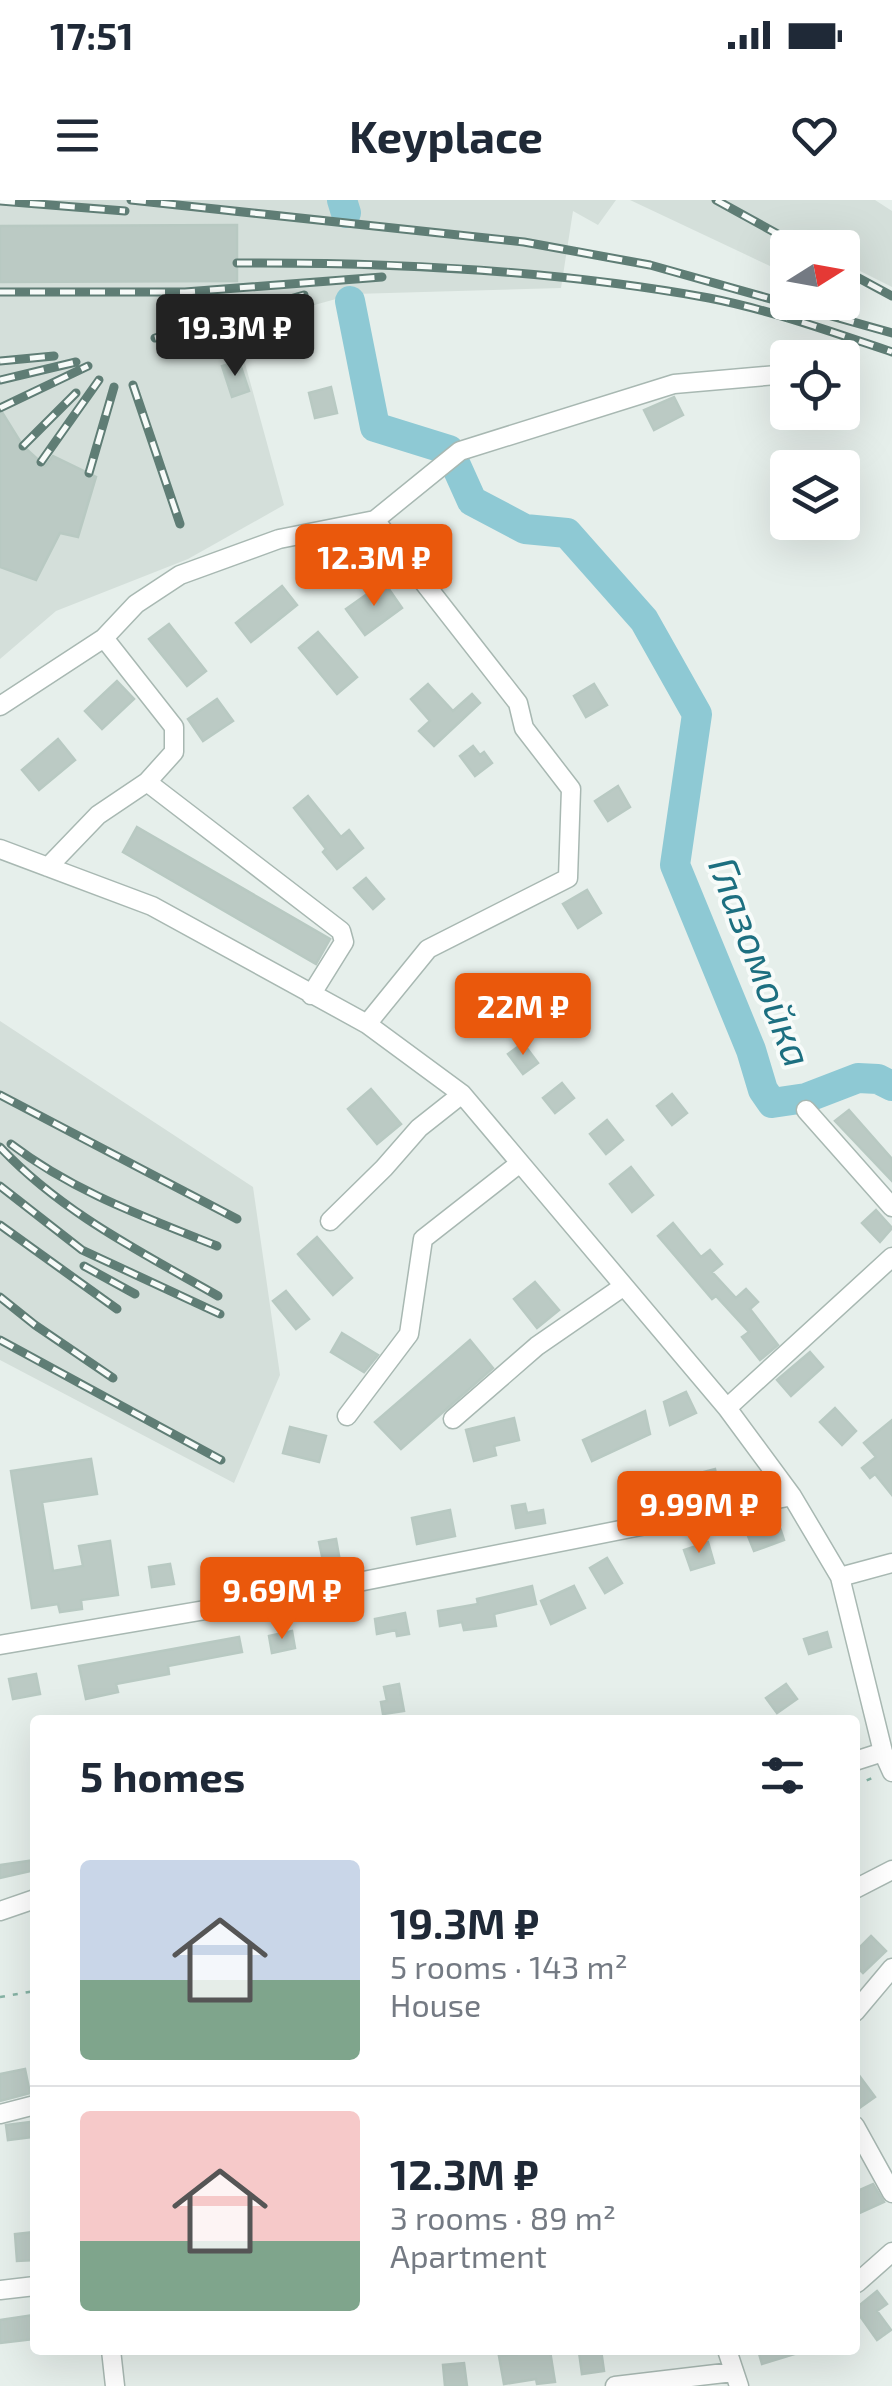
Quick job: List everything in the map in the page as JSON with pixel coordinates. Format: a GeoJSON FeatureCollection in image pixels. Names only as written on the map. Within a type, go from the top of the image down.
{"type":"FeatureCollection","features":[{"type":"Feature","properties":{"kind":"street"},"geometry":{"type":"LineString","coordinates":[[0,706],[104,638],[136,604],[180,574],[279,539],[375,520],[460,451],[674,384],[770,376]]}},
{"type":"Feature","properties":{"kind":"street"},"geometry":{"type":"LineString","coordinates":[[367,1024],[428,949],[568,878],[571,789],[524,728],[518,703],[375,520]]}},
{"type":"Feature","properties":{"kind":"street"},"geometry":{"type":"LineString","coordinates":[[48,867],[98,815],[147,782],[174,752],[174,727],[104,638]]}},
{"type":"Feature","properties":{"kind":"street"},"geometry":{"type":"LineString","coordinates":[[147,782],[341,931],[344,942],[311,995]]}},
{"type":"Feature","properties":{"kind":"street"},"geometry":{"type":"LineString","coordinates":[[0,849],[152,906],[367,1024],[462,1094],[727,1408],[792,1496],[840,1577],[884,1723],[883,1752],[892,1771]]}},
{"type":"Feature","properties":{"kind":"street"},"geometry":{"type":"LineString","coordinates":[[330,1221],[418,1128],[462,1094]]}},
{"type":"Feature","properties":{"kind":"street"},"geometry":{"type":"LineString","coordinates":[[806,1110],[892,1206]]}},
{"type":"Feature","properties":{"kind":"street"},"geometry":{"type":"LineString","coordinates":[[347,1416],[410,1334],[423,1239],[520,1163]]}},
{"type":"Feature","properties":{"kind":"street"},"geometry":{"type":"LineString","coordinates":[[727,1408],[892,1257]]}},
{"type":"Feature","properties":{"kind":"street"},"geometry":{"type":"LineString","coordinates":[[453,1419],[537,1346],[624,1286]]}},
{"type":"Feature","properties":{"kind":"street"},"geometry":{"type":"LineString","coordinates":[[0,1645],[293,1595],[792,1496]]}},
{"type":"Feature","properties":{"kind":"street"},"geometry":{"type":"LineString","coordinates":[[840,1577],[892,1563]]}},
{"type":"Feature","properties":{"kind":"street"},"geometry":{"type":"LineString","coordinates":[[860,1759],[883,1752]]}},
{"type":"Feature","properties":{"kind":"street"},"geometry":{"type":"LineString","coordinates":[[860,1886],[892,1870]]}},
{"type":"Feature","properties":{"kind":"street"},"geometry":{"type":"LineString","coordinates":[[0,1911],[30,1900]]}},
{"type":"Feature","properties":{"kind":"street"},"geometry":{"type":"LineString","coordinates":[[860,2006],[892,1968]]}},
{"type":"Feature","properties":{"kind":"street"},"geometry":{"type":"LineString","coordinates":[[0,2114],[30,2106]]}},
{"type":"Feature","properties":{"kind":"street"},"geometry":{"type":"LineString","coordinates":[[860,2135],[892,2193]]}},
{"type":"Feature","properties":{"kind":"street"},"geometry":{"type":"LineString","coordinates":[[860,2280],[892,2252]]}},
{"type":"Feature","properties":{"kind":"street"},"geometry":{"type":"LineString","coordinates":[[0,2290],[30,2287]]}},
{"type":"Feature","properties":{"kind":"street"},"geometry":{"type":"LineString","coordinates":[[112,2355],[115,2386]]}},
{"type":"Feature","properties":{"kind":"street"},"geometry":{"type":"LineString","coordinates":[[614,2386],[736,2379],[729,2355]]}},
{"type":"Feature","properties":{"kind":"path"},"geometry":{"type":"LineString","coordinates":[[860,1784],[892,1771]]}},
{"type":"Feature","properties":{"kind":"path"},"geometry":{"type":"LineString","coordinates":[[0,1996],[30,1991]]}},
{"type":"Feature","properties":{"kind":"shaded area"},"geometry":{"type":"Polygon","coordinates":[[[0,200],[616,200],[598,225],[573,211],[561,288],[354,294],[235,327],[284,505],[188,559],[56,611],[0,659],[0,200]]]}},
{"type":"Feature","properties":{"kind":"shaded area"},"geometry":{"type":"Polygon","coordinates":[[[630,200],[875,200],[892,211],[892,287],[860,271],[860,230],[770,230],[770,266],[630,200]]]}},
{"type":"Feature","properties":{"kind":"shaded area"},"geometry":{"type":"Polygon","coordinates":[[[0,1021],[253,1187],[280,1375],[234,1483],[0,1360],[0,1021]]]}},
{"type":"Feature","properties":{"kind":"building"},"geometry":{"type":"Polygon","coordinates":[[[237,225],[237,281],[0,282],[0,226],[237,225]]]}},
{"type":"Feature","properties":{"kind":"building"},"geometry":{"type":"Polygon","coordinates":[[[239,361],[249,391],[232,397],[222,366],[239,361]]]}},
{"type":"Feature","properties":{"kind":"building"},"geometry":{"type":"Polygon","coordinates":[[[331,387],[337,413],[315,418],[309,393],[331,387]]]}},
{"type":"Feature","properties":{"kind":"building"},"geometry":{"type":"Polygon","coordinates":[[[674,397],[683,415],[654,430],[644,410],[674,397]]]}},
{"type":"Feature","properties":{"kind":"building"},"geometry":{"type":"Polygon","coordinates":[[[0,409],[23,446],[45,466],[53,456],[96,477],[78,537],[60,533],[36,580],[0,567],[0,409]]]}},
{"type":"Feature","properties":{"kind":"building"},"geometry":{"type":"Polygon","coordinates":[[[384,582],[402,608],[365,635],[346,609],[384,582]]]}},
{"type":"Feature","properties":{"kind":"building"},"geometry":{"type":"Polygon","coordinates":[[[282,586],[297,605],[251,642],[236,623],[282,586]]]}},
{"type":"Feature","properties":{"kind":"building"},"geometry":{"type":"Polygon","coordinates":[[[169,624],[206,671],[187,686],[149,639],[169,624]]]}},
{"type":"Feature","properties":{"kind":"building"},"geometry":{"type":"Polygon","coordinates":[[[318,632],[357,677],[337,694],[299,648],[318,632]]]}},
{"type":"Feature","properties":{"kind":"building"},"geometry":{"type":"Polygon","coordinates":[[[117,681],[134,699],[102,729],[85,711],[117,681]]]}},
{"type":"Feature","properties":{"kind":"building"},"geometry":{"type":"Polygon","coordinates":[[[428,684],[453,711],[472,694],[480,703],[434,746],[419,731],[430,721],[411,699],[428,684]]]}},
{"type":"Feature","properties":{"kind":"building"},"geometry":{"type":"Polygon","coordinates":[[[594,684],[607,705],[586,717],[574,696],[594,684]]]}},
{"type":"Feature","properties":{"kind":"building"},"geometry":{"type":"Polygon","coordinates":[[[217,699],[233,721],[203,741],[188,719],[217,699]]]}},
{"type":"Feature","properties":{"kind":"building"},"geometry":{"type":"Polygon","coordinates":[[[58,739],[75,760],[39,790],[22,770],[58,739]]]}},
{"type":"Feature","properties":{"kind":"building"},"geometry":{"type":"Polygon","coordinates":[[[473,746],[492,763],[475,776],[460,756],[473,746]]]}},
{"type":"Feature","properties":{"kind":"building"},"geometry":{"type":"Polygon","coordinates":[[[618,786],[630,807],[608,821],[595,801],[618,786]]]}},
{"type":"Feature","properties":{"kind":"building"},"geometry":{"type":"Polygon","coordinates":[[[308,796],[341,837],[349,830],[363,848],[337,869],[294,808],[308,796]]]}},
{"type":"Feature","properties":{"kind":"building"},"geometry":{"type":"Polygon","coordinates":[[[137,827],[330,939],[316,964],[123,852],[137,827]]]}},
{"type":"Feature","properties":{"kind":"building"},"geometry":{"type":"Polygon","coordinates":[[[366,878],[384,899],[373,909],[354,888],[366,878]]]}},
{"type":"Feature","properties":{"kind":"building"},"geometry":{"type":"Polygon","coordinates":[[[587,890],[601,913],[578,928],[563,904],[587,890]]]}},
{"type":"Feature","properties":{"kind":"building"},"geometry":{"type":"Polygon","coordinates":[[[523,1043],[538,1063],[523,1074],[508,1054],[523,1043]]]}},
{"type":"Feature","properties":{"kind":"building"},"geometry":{"type":"Polygon","coordinates":[[[562,1083],[574,1098],[555,1113],[543,1098],[562,1083]]]}},
{"type":"Feature","properties":{"kind":"building"},"geometry":{"type":"Polygon","coordinates":[[[371,1089],[401,1124],[377,1144],[348,1109],[371,1089]]]}},
{"type":"Feature","properties":{"kind":"building"},"geometry":{"type":"Polygon","coordinates":[[[672,1094],[687,1113],[672,1125],[657,1106],[672,1094]]]}},
{"type":"Feature","properties":{"kind":"building"},"geometry":{"type":"Polygon","coordinates":[[[849,1110],[892,1159],[892,1181],[835,1121],[849,1110]]]}},
{"type":"Feature","properties":{"kind":"building"},"geometry":{"type":"Polygon","coordinates":[[[607,1120],[623,1140],[606,1154],[590,1134],[607,1120]]]}},
{"type":"Feature","properties":{"kind":"building"},"geometry":{"type":"Polygon","coordinates":[[[631,1167],[653,1195],[632,1212],[610,1184],[631,1167]]]}},
{"type":"Feature","properties":{"kind":"building"},"geometry":{"type":"Polygon","coordinates":[[[876,1210],[892,1228],[880,1242],[862,1223],[876,1210]]]}},
{"type":"Feature","properties":{"kind":"building"},"geometry":{"type":"Polygon","coordinates":[[[673,1223],[701,1257],[710,1250],[722,1264],[712,1272],[736,1298],[746,1289],[758,1302],[750,1309],[778,1345],[760,1360],[742,1337],[749,1332],[716,1296],[712,1299],[658,1236],[673,1223]]]}},
{"type":"Feature","properties":{"kind":"building"},"geometry":{"type":"Polygon","coordinates":[[[317,1237],[352,1278],[333,1295],[298,1254],[317,1237]]]}},
{"type":"Feature","properties":{"kind":"building"},"geometry":{"type":"Polygon","coordinates":[[[535,1282],[559,1310],[537,1328],[514,1299],[535,1282]]]}},
{"type":"Feature","properties":{"kind":"building"},"geometry":{"type":"Polygon","coordinates":[[[286,1291],[309,1319],[296,1329],[273,1301],[286,1291]]]}},
{"type":"Feature","properties":{"kind":"building"},"geometry":{"type":"Polygon","coordinates":[[[342,1333],[378,1355],[364,1372],[331,1352],[342,1333]]]}},
{"type":"Feature","properties":{"kind":"building"},"geometry":{"type":"Polygon","coordinates":[[[470,1340],[493,1368],[401,1449],[375,1422],[470,1340]]]}},
{"type":"Feature","properties":{"kind":"building"},"geometry":{"type":"Polygon","coordinates":[[[810,1352],[823,1367],[791,1396],[777,1380],[810,1352]]]}},
{"type":"Feature","properties":{"kind":"building"},"geometry":{"type":"Polygon","coordinates":[[[686,1392],[696,1413],[670,1425],[664,1402],[686,1392]]]}},
{"type":"Feature","properties":{"kind":"building"},"geometry":{"type":"Polygon","coordinates":[[[835,1408],[856,1431],[842,1445],[820,1422],[835,1408]]]}},
{"type":"Feature","properties":{"kind":"building"},"geometry":{"type":"Polygon","coordinates":[[[645,1411],[650,1434],[592,1461],[583,1440],[645,1411]]]}},
{"type":"Feature","properties":{"kind":"building"},"geometry":{"type":"Polygon","coordinates":[[[514,1418],[519,1440],[494,1446],[496,1455],[474,1461],[466,1430],[514,1418]]]}},
{"type":"Feature","properties":{"kind":"building"},"geometry":{"type":"Polygon","coordinates":[[[892,1420],[892,1495],[875,1474],[870,1478],[862,1468],[876,1457],[864,1443],[892,1420]]]}},
{"type":"Feature","properties":{"kind":"building"},"geometry":{"type":"Polygon","coordinates":[[[290,1427],[326,1436],[319,1462],[283,1453],[290,1427]]]}},
{"type":"Feature","properties":{"kind":"building"},"geometry":{"type":"Polygon","coordinates":[[[91,1459],[97,1494],[42,1502],[53,1571],[83,1566],[79,1546],[110,1541],[118,1595],[81,1600],[82,1609],[60,1612],[58,1604],[32,1608],[11,1471],[91,1459]]]}},
{"type":"Feature","properties":{"kind":"building"},"geometry":{"type":"Polygon","coordinates":[[[715,1469],[718,1483],[688,1491],[685,1477],[715,1469]]]}},
{"type":"Feature","properties":{"kind":"building"},"geometry":{"type":"Polygon","coordinates":[[[661,1484],[665,1502],[641,1507],[637,1490],[661,1484]]]}},
{"type":"Feature","properties":{"kind":"building"},"geometry":{"type":"Polygon","coordinates":[[[525,1504],[527,1513],[543,1510],[545,1523],[516,1528],[512,1506],[525,1504]]]}},
{"type":"Feature","properties":{"kind":"building"},"geometry":{"type":"Polygon","coordinates":[[[450,1510],[455,1536],[417,1544],[412,1518],[450,1510]]]}},
{"type":"Feature","properties":{"kind":"building"},"geometry":{"type":"Polygon","coordinates":[[[779,1525],[784,1540],[754,1551],[748,1536],[779,1525]]]}},
{"type":"Feature","properties":{"kind":"building"},"geometry":{"type":"Polygon","coordinates":[[[336,1539],[341,1567],[325,1570],[319,1542],[336,1539]]]}},
{"type":"Feature","properties":{"kind":"building"},"geometry":{"type":"Polygon","coordinates":[[[708,1542],[714,1563],[691,1570],[684,1550],[708,1542]]]}},
{"type":"Feature","properties":{"kind":"building"},"geometry":{"type":"Polygon","coordinates":[[[607,1558],[622,1583],[605,1593],[590,1568],[607,1558]]]}},
{"type":"Feature","properties":{"kind":"building"},"geometry":{"type":"Polygon","coordinates":[[[170,1564],[174,1584],[152,1587],[149,1567],[170,1564]]]}},
{"type":"Feature","properties":{"kind":"building"},"geometry":{"type":"Polygon","coordinates":[[[266,1564],[269,1582],[235,1589],[231,1571],[266,1564]]]}},
{"type":"Feature","properties":{"kind":"building"},"geometry":{"type":"Polygon","coordinates":[[[532,1586],[536,1604],[494,1614],[496,1626],[464,1630],[462,1622],[440,1626],[438,1611],[478,1604],[477,1599],[532,1586]]]}},
{"type":"Feature","properties":{"kind":"building"},"geometry":{"type":"Polygon","coordinates":[[[574,1586],[585,1608],[551,1624],[541,1601],[574,1586]]]}},
{"type":"Feature","properties":{"kind":"building"},"geometry":{"type":"Polygon","coordinates":[[[405,1613],[409,1634],[397,1636],[396,1630],[377,1634],[375,1619],[405,1613]]]}},
{"type":"Feature","properties":{"kind":"building"},"geometry":{"type":"Polygon","coordinates":[[[292,1631],[295,1648],[272,1653],[269,1636],[292,1631]]]}},
{"type":"Feature","properties":{"kind":"building"},"geometry":{"type":"Polygon","coordinates":[[[827,1632],[831,1647],[809,1654],[804,1639],[827,1632]]]}},
{"type":"Feature","properties":{"kind":"building"},"geometry":{"type":"Polygon","coordinates":[[[239,1637],[242,1652],[168,1666],[169,1674],[116,1684],[118,1692],[86,1699],[79,1666],[239,1637]]]}},
{"type":"Feature","properties":{"kind":"building"},"geometry":{"type":"Polygon","coordinates":[[[36,1674],[40,1694],[13,1699],[9,1679],[36,1674]]]}},
{"type":"Feature","properties":{"kind":"building"},"geometry":{"type":"Polygon","coordinates":[[[399,1684],[404,1711],[383,1714],[381,1702],[387,1701],[384,1687],[399,1684]]]}},
{"type":"Feature","properties":{"kind":"building"},"geometry":{"type":"Polygon","coordinates":[[[786,1684],[797,1699],[777,1713],[766,1698],[786,1684]]]}},
{"type":"Feature","properties":{"kind":"building"},"geometry":{"type":"Polygon","coordinates":[[[30,1861],[30,1871],[0,1878],[0,1865],[30,1861]]]}},
{"type":"Feature","properties":{"kind":"building"},"geometry":{"type":"Polygon","coordinates":[[[871,1936],[886,1951],[863,1973],[860,1947],[871,1936]]]}},
{"type":"Feature","properties":{"kind":"building"},"geometry":{"type":"Polygon","coordinates":[[[25,2069],[30,2093],[0,2101],[0,2074],[25,2069]]]}},
{"type":"Feature","properties":{"kind":"building"},"geometry":{"type":"Polygon","coordinates":[[[860,2077],[875,2097],[860,2108],[860,2077]]]}},
{"type":"Feature","properties":{"kind":"building"},"geometry":{"type":"Polygon","coordinates":[[[30,2122],[30,2137],[8,2140],[6,2125],[30,2122]]]}},
{"type":"Feature","properties":{"kind":"building"},"geometry":{"type":"Polygon","coordinates":[[[873,2184],[884,2202],[860,2213],[860,2190],[873,2184]]]}},
{"type":"Feature","properties":{"kind":"building"},"geometry":{"type":"Polygon","coordinates":[[[30,2232],[30,2260],[17,2261],[15,2234],[30,2232]]]}},
{"type":"Feature","properties":{"kind":"building"},"geometry":{"type":"Polygon","coordinates":[[[877,2291],[887,2304],[877,2311],[891,2330],[877,2340],[860,2316],[860,2305],[877,2291]]]}},
{"type":"Feature","properties":{"kind":"building"},"geometry":{"type":"Polygon","coordinates":[[[30,2316],[30,2340],[0,2343],[0,2320],[30,2316]]]}},
{"type":"Feature","properties":{"kind":"building"},"geometry":{"type":"Polygon","coordinates":[[[551,2355],[555,2382],[537,2384],[536,2379],[504,2384],[499,2356],[551,2355]]]}},
{"type":"Feature","properties":{"kind":"building"},"geometry":{"type":"Polygon","coordinates":[[[579,2355],[602,2355],[604,2371],[582,2374],[579,2355]]]}},
{"type":"Feature","properties":{"kind":"building"},"geometry":{"type":"Polygon","coordinates":[[[759,2355],[791,2355],[762,2364],[759,2355]]]}},
{"type":"Feature","properties":{"kind":"building"},"geometry":{"type":"Polygon","coordinates":[[[464,2363],[467,2386],[445,2386],[443,2365],[464,2363]]]}},
{"type":"Feature","properties":{"kind":"waterway","name":"Глазомойка"},"geometry":{"type":"LineString","coordinates":[[342,200],[346,213]]}},
{"type":"Feature","properties":{"kind":"waterway","name":"Глазомойка"},"geometry":{"type":"LineString","coordinates":[[350,301],[375,427],[449,450],[472,501],[525,529],[567,533],[644,620],[697,714],[675,865],[751,1050],[763,1090],[772,1103],[806,1098],[858,1078],[878,1079],[892,1086]]}},
{"type":"Feature","properties":{"kind":"railway"},"geometry":{"type":"LineString","coordinates":[[131,200],[524,242],[650,265],[892,333]]}},
{"type":"Feature","properties":{"kind":"railway"},"geometry":{"type":"LineString","coordinates":[[716,200],[770,230]]}},
{"type":"Feature","properties":{"kind":"railway"},"geometry":{"type":"LineString","coordinates":[[0,201],[125,211]]}},
{"type":"Feature","properties":{"kind":"railway"},"geometry":{"type":"LineString","coordinates":[[237,263],[474,270],[651,288],[755,309],[892,352]]}},
{"type":"Feature","properties":{"kind":"railway"},"geometry":{"type":"LineString","coordinates":[[0,292],[185,292],[382,277]]}},
{"type":"Feature","properties":{"kind":"railway"},"geometry":{"type":"LineString","coordinates":[[860,279],[892,296]]}},
{"type":"Feature","properties":{"kind":"railway"},"geometry":{"type":"LineString","coordinates":[[155,338],[304,295]]}},
{"type":"Feature","properties":{"kind":"railway"},"geometry":{"type":"LineString","coordinates":[[0,361],[54,356]]}},
{"type":"Feature","properties":{"kind":"railway"},"geometry":{"type":"LineString","coordinates":[[0,380],[76,362]]}},
{"type":"Feature","properties":{"kind":"railway"},"geometry":{"type":"LineString","coordinates":[[0,408],[88,366]]}},
{"type":"Feature","properties":{"kind":"railway"},"geometry":{"type":"LineString","coordinates":[[41,462],[99,380]]}},
{"type":"Feature","properties":{"kind":"railway"},"geometry":{"type":"LineString","coordinates":[[133,385],[180,524]]}},
{"type":"Feature","properties":{"kind":"railway"},"geometry":{"type":"LineString","coordinates":[[89,473],[114,387]]}},
{"type":"Feature","properties":{"kind":"railway"},"geometry":{"type":"LineString","coordinates":[[23,446],[76,393]]}},
{"type":"Feature","properties":{"kind":"railway"},"geometry":{"type":"LineString","coordinates":[[0,1095],[237,1219]]}},
{"type":"Feature","properties":{"kind":"railway"},"geometry":{"type":"LineString","coordinates":[[11,1144],[85,1190],[217,1246]]}},
{"type":"Feature","properties":{"kind":"railway"},"geometry":{"type":"LineString","coordinates":[[0,1147],[75,1211],[218,1296]]}},
{"type":"Feature","properties":{"kind":"railway"},"geometry":{"type":"LineString","coordinates":[[0,1186],[82,1250],[220,1314]]}},
{"type":"Feature","properties":{"kind":"railway"},"geometry":{"type":"LineString","coordinates":[[0,1225],[117,1309]]}},
{"type":"Feature","properties":{"kind":"railway"},"geometry":{"type":"LineString","coordinates":[[84,1266],[135,1294]]}},
{"type":"Feature","properties":{"kind":"railway"},"geometry":{"type":"LineString","coordinates":[[0,1297],[113,1378]]}},
{"type":"Feature","properties":{"kind":"railway"},"geometry":{"type":"LineString","coordinates":[[0,1340],[221,1460]]}}]}
